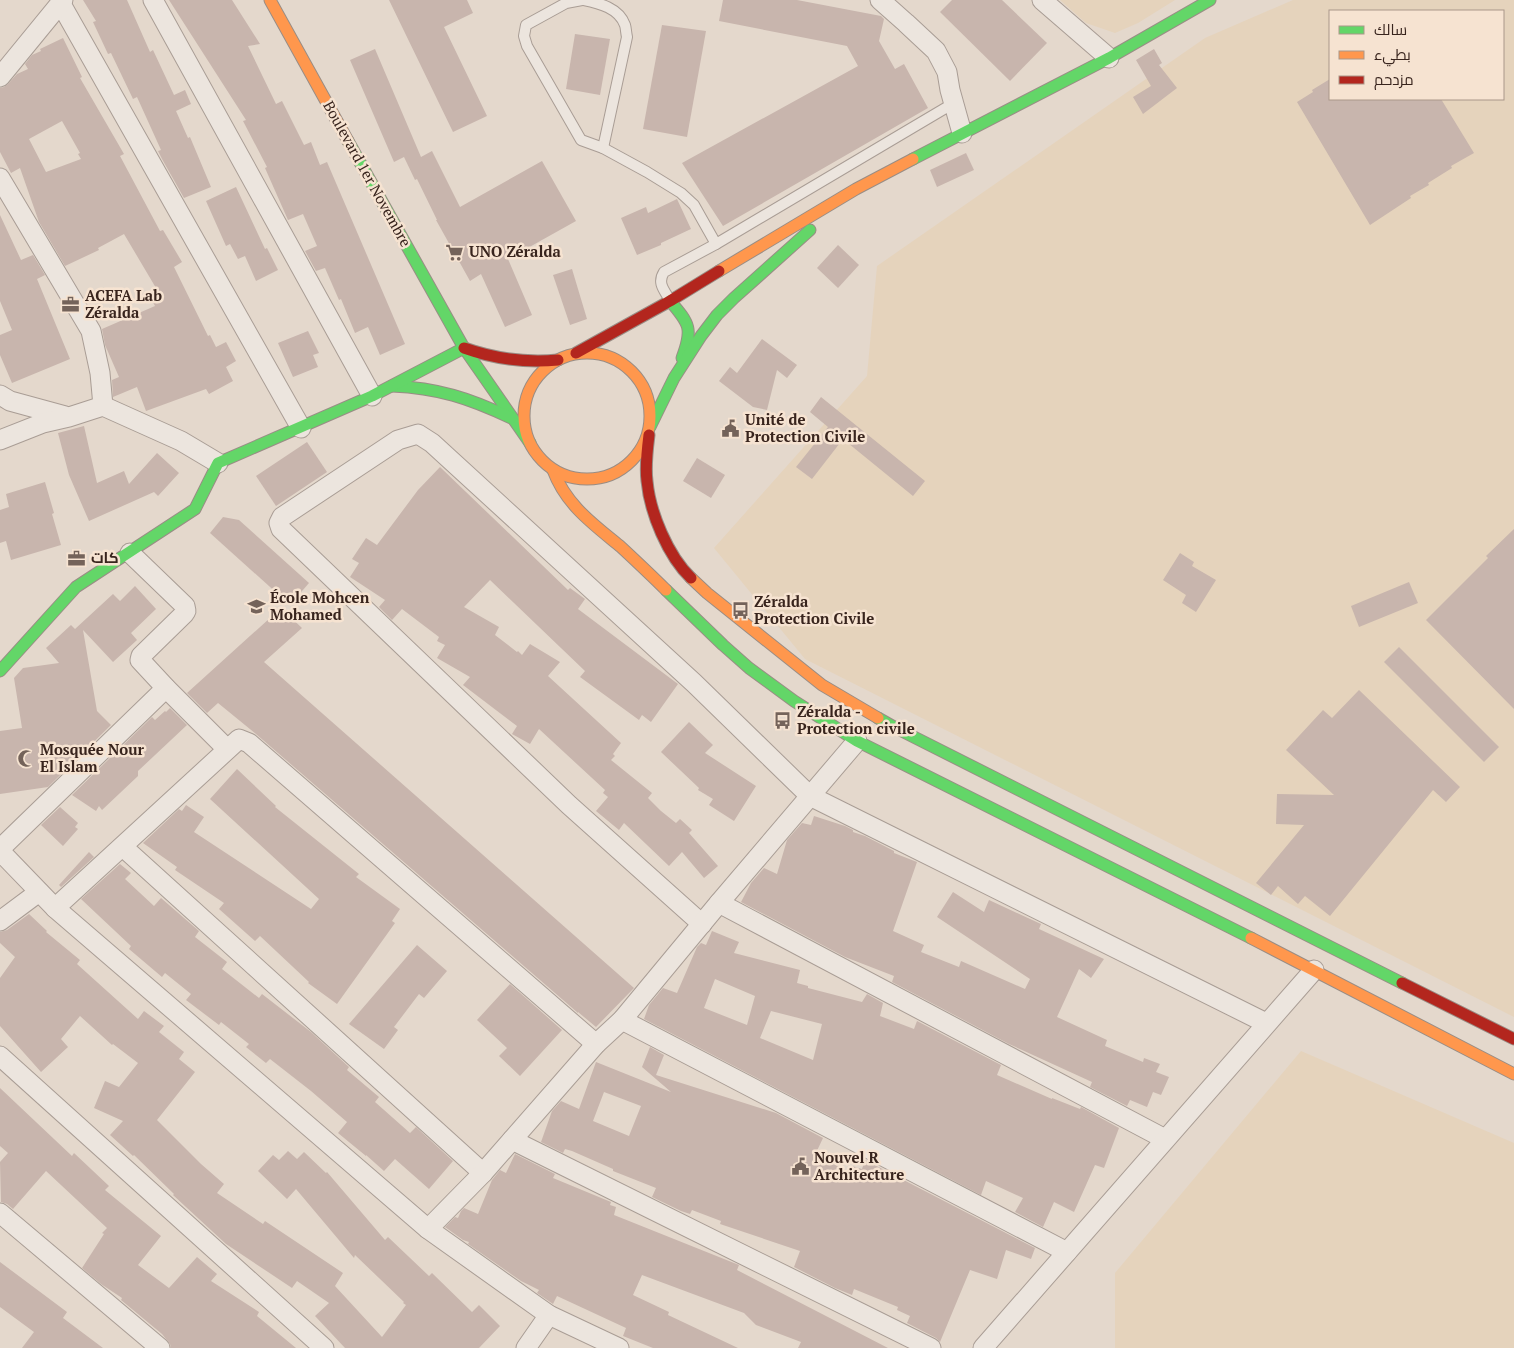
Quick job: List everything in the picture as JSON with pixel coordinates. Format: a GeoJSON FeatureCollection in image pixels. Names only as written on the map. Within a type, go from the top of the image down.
{"type":"FeatureCollection","features":[{"type":"Feature","properties":{"kind":"main road","name":"Boulevard 1er Novembre"},"geometry":{"type":"LineString","coordinates":[[270,0],[464,348],[530,443]]}},
{"type":"Feature","properties":{"kind":"main road"},"geometry":{"type":"LineString","coordinates":[[670,301],[683,316],[687,325],[689,340],[641,450],[630,463],[617,472],[601,478],[584,480],[568,477],[553,470],[536,454],[524,425],[524,405],[531,386],[542,371],[558,360],[576,353],[670,301],[856,189],[1109,58],[1210,0]]}},
{"type":"Feature","properties":{"kind":"main road"},"geometry":{"type":"LineString","coordinates":[[674,378],[717,315],[856,189]]}},
{"type":"Feature","properties":{"kind":"main road"},"geometry":{"type":"LineString","coordinates":[[0,671],[76,587],[195,509],[218,463],[372,396],[464,348],[482,355],[510,361],[539,362],[558,360]]}},
{"type":"Feature","properties":{"kind":"main road"},"geometry":{"type":"LineString","coordinates":[[576,353],[596,353],[616,359],[632,371],[644,388],[650,407],[646,458],[647,482],[660,528],[672,554],[688,575],[707,592],[822,685],[894,727],[1514,1039]]}},
{"type":"Feature","properties":{"kind":"main road"},"geometry":{"type":"LineString","coordinates":[[392,386],[417,387],[441,391],[465,398],[511,418]]}},
{"type":"Feature","properties":{"kind":"main road"},"geometry":{"type":"LineString","coordinates":[[553,470],[560,488],[578,510],[639,563],[734,655],[819,718],[856,741],[1314,970],[1514,1074]]}},
{"type":"Feature","properties":{"kind":"street"},"geometry":{"type":"LineString","coordinates":[[153,0],[372,396]]}},
{"type":"Feature","properties":{"kind":"street"},"geometry":{"type":"LineString","coordinates":[[880,0],[936,51],[948,72],[962,133]]}},
{"type":"Feature","properties":{"kind":"street"},"geometry":{"type":"LineString","coordinates":[[1042,0],[1109,58]]}},
{"type":"Feature","properties":{"kind":"street"},"geometry":{"type":"LineString","coordinates":[[0,77],[62,2],[301,428]]}},
{"type":"Feature","properties":{"kind":"street"},"geometry":{"type":"LineString","coordinates":[[0,178],[91,331],[100,373],[103,406]]}},
{"type":"Feature","properties":{"kind":"street"},"geometry":{"type":"LineString","coordinates":[[0,395],[10,401],[69,417]]}},
{"type":"Feature","properties":{"kind":"street"},"geometry":{"type":"LineString","coordinates":[[0,440],[43,423],[103,406],[181,441],[218,463]]}},
{"type":"Feature","properties":{"kind":"street"},"geometry":{"type":"LineString","coordinates":[[702,924],[569,805],[281,529],[279,523],[282,517],[398,440],[418,434],[432,443],[694,683],[810,796],[1266,1023]]}},
{"type":"Feature","properties":{"kind":"street"},"geometry":{"type":"LineString","coordinates":[[130,553],[186,609],[184,614],[140,658],[141,662],[227,749]]}},
{"type":"Feature","properties":{"kind":"street"},"geometry":{"type":"LineString","coordinates":[[166,688],[0,850],[55,908],[428,1229],[549,1315],[618,1348]]}},
{"type":"Feature","properties":{"kind":"street"},"geometry":{"type":"LineString","coordinates":[[55,908],[239,739],[249,743],[596,1044]]}},
{"type":"Feature","properties":{"kind":"street"},"geometry":{"type":"LineString","coordinates":[[428,1229],[483,1173],[596,1044],[622,1020],[856,741]]}},
{"type":"Feature","properties":{"kind":"street"},"geometry":{"type":"LineString","coordinates":[[123,847],[483,1173]]}},
{"type":"Feature","properties":{"kind":"street"},"geometry":{"type":"LineString","coordinates":[[0,921],[39,892]]}},
{"type":"Feature","properties":{"kind":"street"},"geometry":{"type":"LineString","coordinates":[[719,903],[1165,1139]]}},
{"type":"Feature","properties":{"kind":"street"},"geometry":{"type":"LineString","coordinates":[[984,1348],[1314,970]]}},
{"type":"Feature","properties":{"kind":"street"},"geometry":{"type":"LineString","coordinates":[[622,1020],[1067,1252]]}},
{"type":"Feature","properties":{"kind":"street"},"geometry":{"type":"LineString","coordinates":[[0,1056],[324,1348]]}},
{"type":"Feature","properties":{"kind":"street"},"geometry":{"type":"LineString","coordinates":[[512,1140],[931,1348]]}},
{"type":"Feature","properties":{"kind":"street"},"geometry":{"type":"LineString","coordinates":[[0,1213],[160,1348]]}},
{"type":"Feature","properties":{"kind":"street"},"geometry":{"type":"LineString","coordinates":[[526,1348],[549,1315]]}},
{"type":"Feature","properties":{"kind":"street"},"geometry":{"type":"LineString","coordinates":[[578,1329],[593,1348]]}},
{"type":"Feature","properties":{"kind":"lane"},"geometry":{"type":"LineString","coordinates":[[603,148],[627,37],[625,24],[617,12],[598,3],[583,0],[566,3],[526,25],[524,36],[527,46],[581,140],[603,148],[681,193],[694,205],[716,244]]}},
{"type":"Feature","properties":{"kind":"lane"},"geometry":{"type":"LineString","coordinates":[[670,301],[661,285],[661,278],[664,272],[716,244],[954,103]]}},
{"type":"Feature","properties":{"kind":"shaded area"},"geometry":{"type":"Polygon","coordinates":[[[1060,0],[1175,0],[1138,23],[1115,33],[1086,23],[1060,0]]]}},
{"type":"Feature","properties":{"kind":"shaded area"},"geometry":{"type":"Polygon","coordinates":[[[1293,0],[1514,0],[1514,1017],[805,659],[714,548],[867,376],[877,266],[1205,38],[1293,0]]]}},
{"type":"Feature","properties":{"kind":"shaded area"},"geometry":{"type":"Polygon","coordinates":[[[1301,1051],[1514,1143],[1514,1348],[1115,1348],[1115,1273],[1301,1051]]]}},
{"type":"Feature","properties":{"kind":"building"},"geometry":{"type":"Polygon","coordinates":[[[83,0],[127,0],[150,52],[153,50],[174,95],[185,90],[191,104],[176,111],[188,138],[190,137],[211,187],[184,198],[158,151],[161,150],[137,97],[133,99],[111,53],[108,54],[93,22],[96,21],[83,0]]]}},
{"type":"Feature","properties":{"kind":"building"},"geometry":{"type":"Polygon","coordinates":[[[169,0],[232,0],[260,44],[248,46],[276,104],[282,101],[304,145],[311,142],[320,165],[327,162],[405,344],[380,355],[368,327],[355,333],[341,299],[339,300],[325,268],[316,271],[305,251],[317,246],[303,214],[288,220],[265,168],[267,167],[243,121],[246,120],[169,0]]]}},
{"type":"Feature","properties":{"kind":"building"},"geometry":{"type":"Polygon","coordinates":[[[389,0],[467,0],[473,13],[444,27],[487,116],[453,132],[389,0]]]}},
{"type":"Feature","properties":{"kind":"building"},"geometry":{"type":"Polygon","coordinates":[[[723,0],[797,0],[881,16],[884,19],[879,41],[895,69],[904,64],[928,108],[723,226],[682,163],[858,66],[847,46],[719,21],[723,0]]]}},
{"type":"Feature","properties":{"kind":"building"},"geometry":{"type":"Polygon","coordinates":[[[952,0],[1002,0],[1047,43],[1010,81],[940,12],[952,0]]]}},
{"type":"Feature","properties":{"kind":"building"},"geometry":{"type":"Polygon","coordinates":[[[662,25],[706,31],[687,137],[643,129],[662,25]]]}},
{"type":"Feature","properties":{"kind":"building"},"geometry":{"type":"Polygon","coordinates":[[[575,34],[610,39],[600,95],[566,89],[575,34]]]}},
{"type":"Feature","properties":{"kind":"building"},"geometry":{"type":"Polygon","coordinates":[[[63,38],[82,77],[80,78],[124,154],[120,156],[160,231],[163,230],[182,262],[174,267],[208,336],[210,335],[216,347],[226,342],[236,361],[226,367],[233,381],[209,394],[206,389],[146,411],[137,387],[113,397],[112,380],[119,377],[105,345],[102,329],[155,306],[148,292],[156,288],[124,234],[98,248],[99,250],[65,266],[39,222],[20,168],[11,173],[0,152],[0,88],[8,84],[17,74],[28,69],[25,64],[32,55],[41,51],[40,49],[63,38]],[[62,121],[29,139],[46,172],[81,159],[78,154],[80,153],[62,121]]]}},
{"type":"Feature","properties":{"kind":"building"},"geometry":{"type":"Polygon","coordinates":[[[375,49],[421,157],[432,151],[460,207],[542,161],[576,221],[508,259],[532,315],[505,327],[481,274],[470,281],[404,157],[394,162],[350,60],[375,49]]]}},
{"type":"Feature","properties":{"kind":"building"},"geometry":{"type":"Polygon","coordinates":[[[1154,49],[1162,63],[1159,65],[1177,88],[1143,114],[1133,97],[1151,86],[1136,60],[1154,49]]]}},
{"type":"Feature","properties":{"kind":"building"},"geometry":{"type":"Polygon","coordinates":[[[1329,80],[1329,100],[1442,100],[1474,153],[1451,166],[1452,168],[1428,183],[1429,185],[1410,196],[1411,198],[1370,225],[1297,102],[1313,92],[1312,90],[1329,80]]]}},
{"type":"Feature","properties":{"kind":"building"},"geometry":{"type":"Polygon","coordinates":[[[966,153],[974,170],[937,187],[930,170],[966,153]]]}},
{"type":"Feature","properties":{"kind":"building"},"geometry":{"type":"Polygon","coordinates":[[[236,187],[265,249],[267,248],[278,270],[256,281],[245,256],[238,259],[230,244],[226,246],[206,201],[236,187]]]}},
{"type":"Feature","properties":{"kind":"building"},"geometry":{"type":"Polygon","coordinates":[[[677,199],[691,229],[637,255],[621,218],[646,207],[648,213],[677,199]]]}},
{"type":"Feature","properties":{"kind":"building"},"geometry":{"type":"Polygon","coordinates":[[[0,215],[21,260],[33,255],[45,275],[37,279],[70,359],[12,383],[0,355],[0,335],[12,330],[0,301],[0,215]]]}},
{"type":"Feature","properties":{"kind":"building"},"geometry":{"type":"Polygon","coordinates":[[[838,245],[859,265],[838,288],[817,268],[838,245]]]}},
{"type":"Feature","properties":{"kind":"building"},"geometry":{"type":"Polygon","coordinates":[[[572,269],[587,319],[570,325],[553,275],[572,269]]]}},
{"type":"Feature","properties":{"kind":"building"},"geometry":{"type":"Polygon","coordinates":[[[308,331],[319,353],[313,355],[318,367],[293,377],[278,343],[308,331]]]}},
{"type":"Feature","properties":{"kind":"building"},"geometry":{"type":"Polygon","coordinates":[[[762,339],[797,365],[787,378],[777,370],[767,410],[753,407],[719,381],[730,367],[737,373],[762,339]]]}},
{"type":"Feature","properties":{"kind":"building"},"geometry":{"type":"Polygon","coordinates":[[[821,397],[925,481],[913,496],[843,439],[812,479],[796,467],[828,427],[810,412],[821,397]]]}},
{"type":"Feature","properties":{"kind":"building"},"geometry":{"type":"Polygon","coordinates":[[[84,426],[97,483],[124,471],[129,484],[157,453],[179,473],[158,496],[154,492],[89,521],[69,475],[58,433],[84,426]]]}},
{"type":"Feature","properties":{"kind":"building"},"geometry":{"type":"Polygon","coordinates":[[[307,442],[327,472],[276,506],[256,476],[307,442]]]}},
{"type":"Feature","properties":{"kind":"building"},"geometry":{"type":"Polygon","coordinates":[[[697,458],[725,475],[711,498],[683,481],[697,458]]]}},
{"type":"Feature","properties":{"kind":"building"},"geometry":{"type":"Polygon","coordinates":[[[440,467],[568,590],[570,588],[585,599],[578,609],[678,684],[651,722],[642,715],[639,720],[580,677],[585,671],[490,580],[464,607],[499,627],[495,635],[522,655],[530,644],[560,662],[548,676],[621,743],[611,760],[652,793],[648,798],[661,811],[676,823],[680,819],[692,830],[689,833],[718,866],[704,878],[682,852],[669,866],[624,823],[619,830],[596,811],[608,797],[603,793],[605,790],[539,729],[530,744],[512,734],[517,726],[463,685],[470,677],[437,658],[445,645],[437,641],[439,637],[402,609],[392,620],[379,607],[385,600],[350,577],[359,563],[352,559],[366,538],[377,545],[418,490],[440,467]]]}},
{"type":"Feature","properties":{"kind":"building"},"geometry":{"type":"Polygon","coordinates":[[[45,482],[61,545],[11,560],[6,541],[0,543],[0,510],[9,507],[6,494],[45,482]]]}},
{"type":"Feature","properties":{"kind":"building"},"geometry":{"type":"Polygon","coordinates":[[[223,517],[239,520],[309,583],[290,605],[210,533],[223,517]]]}},
{"type":"Feature","properties":{"kind":"building"},"geometry":{"type":"Polygon","coordinates":[[[1514,529],[1514,709],[1426,620],[1514,529]]]}},
{"type":"Feature","properties":{"kind":"building"},"geometry":{"type":"Polygon","coordinates":[[[1180,553],[1194,562],[1192,566],[1216,580],[1196,612],[1182,603],[1186,595],[1163,580],[1180,553]]]}},
{"type":"Feature","properties":{"kind":"building"},"geometry":{"type":"Polygon","coordinates":[[[1409,582],[1418,603],[1359,627],[1351,606],[1409,582]]]}},
{"type":"Feature","properties":{"kind":"building"},"geometry":{"type":"Polygon","coordinates":[[[135,586],[156,609],[131,633],[137,640],[113,662],[83,630],[97,711],[111,725],[48,787],[0,794],[0,731],[22,728],[14,678],[23,668],[59,663],[46,648],[71,625],[75,629],[113,594],[120,601],[135,586]]]}},
{"type":"Feature","properties":{"kind":"building"},"geometry":{"type":"Polygon","coordinates":[[[281,608],[302,628],[264,662],[634,988],[596,1027],[256,734],[218,703],[207,713],[187,693],[281,608]]]}},
{"type":"Feature","properties":{"kind":"building"},"geometry":{"type":"Polygon","coordinates":[[[1399,647],[1499,747],[1484,762],[1384,662],[1399,647]]]}},
{"type":"Feature","properties":{"kind":"building"},"geometry":{"type":"Polygon","coordinates":[[[1359,690],[1460,787],[1446,802],[1433,790],[1330,916],[1305,896],[1298,904],[1278,886],[1271,895],[1256,883],[1304,825],[1276,824],[1277,794],[1334,795],[1286,750],[1323,710],[1332,718],[1359,690]]]}},
{"type":"Feature","properties":{"kind":"building"},"geometry":{"type":"Polygon","coordinates":[[[170,708],[187,725],[138,771],[138,776],[102,810],[99,806],[96,811],[72,795],[152,717],[155,720],[170,708]]]}},
{"type":"Feature","properties":{"kind":"building"},"geometry":{"type":"Polygon","coordinates":[[[689,722],[713,745],[705,753],[756,786],[734,821],[709,805],[713,799],[698,790],[699,788],[661,752],[689,722]]]}},
{"type":"Feature","properties":{"kind":"building"},"geometry":{"type":"Polygon","coordinates":[[[237,769],[275,807],[359,874],[356,877],[400,909],[392,921],[395,923],[337,1004],[308,983],[260,936],[255,941],[219,909],[224,903],[175,870],[177,867],[143,843],[179,809],[182,811],[186,805],[204,817],[194,832],[311,909],[319,899],[210,799],[237,769]]]}},
{"type":"Feature","properties":{"kind":"building"},"geometry":{"type":"Polygon","coordinates":[[[60,807],[78,823],[75,827],[78,829],[63,846],[41,825],[60,807]]]}},
{"type":"Feature","properties":{"kind":"building"},"geometry":{"type":"Polygon","coordinates":[[[814,816],[845,826],[853,830],[853,832],[894,851],[894,853],[917,862],[893,931],[924,945],[921,952],[959,967],[961,961],[1025,989],[1030,979],[937,917],[953,892],[984,912],[989,900],[1041,924],[1039,929],[1104,959],[1091,978],[1079,969],[1057,1017],[1107,1040],[1105,1046],[1143,1062],[1144,1058],[1160,1064],[1156,1072],[1169,1077],[1161,1095],[1153,1092],[1147,1107],[1130,1100],[1127,1106],[1090,1087],[1092,1082],[1009,1044],[892,982],[894,976],[845,957],[741,902],[751,883],[764,868],[777,874],[787,840],[802,823],[811,825],[814,816]]]}},
{"type":"Feature","properties":{"kind":"building"},"geometry":{"type":"Polygon","coordinates":[[[89,852],[94,857],[61,887],[59,885],[89,852]]]}},
{"type":"Feature","properties":{"kind":"building"},"geometry":{"type":"Polygon","coordinates":[[[120,864],[131,873],[125,879],[154,906],[161,898],[199,931],[195,937],[227,962],[222,969],[259,998],[262,994],[311,1032],[349,1067],[347,1070],[379,1097],[375,1102],[410,1133],[416,1127],[453,1161],[429,1189],[395,1159],[384,1171],[338,1133],[347,1122],[270,1059],[266,1063],[246,1047],[249,1044],[221,1022],[219,1025],[186,1000],[191,994],[165,973],[162,977],[129,949],[131,946],[81,899],[120,864]]]}},
{"type":"Feature","properties":{"kind":"building"},"geometry":{"type":"Polygon","coordinates":[[[29,914],[46,932],[80,960],[77,964],[138,1019],[144,1011],[164,1026],[159,1032],[184,1052],[179,1059],[195,1072],[157,1120],[224,1184],[217,1193],[263,1224],[265,1221],[343,1273],[335,1286],[382,1337],[406,1305],[404,1302],[355,1255],[354,1258],[296,1189],[287,1199],[258,1171],[273,1155],[279,1160],[288,1151],[297,1159],[304,1152],[327,1172],[385,1240],[388,1237],[429,1276],[432,1273],[472,1312],[479,1305],[500,1326],[479,1348],[345,1348],[315,1316],[329,1303],[297,1281],[292,1288],[226,1244],[173,1195],[134,1155],[110,1135],[123,1121],[94,1108],[105,1081],[119,1087],[138,1063],[112,1045],[80,1016],[61,1039],[68,1047],[41,1072],[0,1026],[0,978],[15,957],[0,943],[0,932],[7,930],[29,914]]]}},
{"type":"Feature","properties":{"kind":"building"},"geometry":{"type":"Polygon","coordinates":[[[712,931],[739,942],[734,953],[800,970],[797,983],[808,986],[808,988],[862,1002],[867,994],[883,1003],[880,1016],[914,1029],[917,1021],[1001,1065],[997,1075],[1052,1099],[1080,1109],[1081,1107],[1119,1128],[1104,1168],[1095,1165],[1074,1212],[1054,1202],[1043,1227],[1015,1212],[1023,1198],[986,1181],[981,1195],[644,1019],[649,1005],[663,988],[677,993],[697,947],[701,943],[706,945],[712,931]],[[715,979],[704,1008],[747,1025],[755,996],[715,979]],[[771,1011],[760,1038],[813,1060],[822,1024],[771,1011]]]}},
{"type":"Feature","properties":{"kind":"building"},"geometry":{"type":"Polygon","coordinates":[[[417,945],[447,971],[424,998],[419,994],[394,1027],[398,1030],[384,1049],[349,1024],[417,945]]]}},
{"type":"Feature","properties":{"kind":"building"},"geometry":{"type":"Polygon","coordinates":[[[510,984],[562,1030],[520,1076],[499,1056],[507,1048],[477,1020],[510,984]]]}},
{"type":"Feature","properties":{"kind":"building"},"geometry":{"type":"Polygon","coordinates":[[[650,1047],[664,1055],[656,1075],[776,1113],[823,1138],[815,1155],[850,1172],[852,1166],[862,1169],[865,1160],[1035,1248],[1031,1259],[1006,1250],[997,1279],[970,1270],[940,1342],[907,1323],[910,1316],[897,1310],[898,1307],[854,1289],[852,1295],[794,1267],[800,1251],[720,1224],[721,1221],[692,1210],[690,1214],[681,1211],[652,1197],[656,1188],[613,1171],[613,1169],[572,1151],[565,1149],[563,1153],[541,1142],[552,1111],[561,1101],[579,1109],[596,1062],[671,1092],[642,1067],[650,1047]],[[604,1092],[593,1121],[629,1136],[641,1106],[604,1092]]]}},
{"type":"Feature","properties":{"kind":"building"},"geometry":{"type":"Polygon","coordinates":[[[0,1088],[72,1156],[74,1153],[109,1186],[105,1190],[161,1236],[138,1265],[169,1288],[197,1257],[217,1274],[211,1281],[259,1312],[257,1316],[296,1348],[171,1348],[162,1334],[121,1300],[122,1298],[82,1268],[104,1234],[102,1233],[107,1228],[46,1171],[13,1209],[1,1202],[0,1162],[8,1153],[0,1146],[0,1088]]]}},
{"type":"Feature","properties":{"kind":"building"},"geometry":{"type":"Polygon","coordinates":[[[515,1154],[555,1174],[553,1178],[611,1202],[610,1205],[616,1207],[614,1215],[739,1265],[737,1270],[888,1348],[798,1348],[801,1342],[756,1325],[744,1313],[642,1275],[633,1295],[669,1312],[668,1315],[738,1348],[653,1348],[623,1336],[626,1328],[557,1296],[553,1304],[537,1293],[539,1290],[521,1281],[468,1244],[469,1242],[445,1227],[455,1217],[458,1218],[464,1208],[478,1214],[492,1180],[500,1170],[506,1173],[515,1154]]]}},
{"type":"Feature","properties":{"kind":"building"},"geometry":{"type":"Polygon","coordinates":[[[0,1262],[67,1312],[63,1318],[103,1348],[22,1348],[34,1332],[0,1307],[0,1262]]]}},
{"type":"Feature","properties":{"kind":"traffic: fast"},"geometry":{"type":"LineString","coordinates":[[913,159],[1109,58],[1210,0]]}},
{"type":"Feature","properties":{"kind":"traffic: fast"},"geometry":{"type":"LineString","coordinates":[[348,141],[464,348],[530,443]]}},
{"type":"Feature","properties":{"kind":"traffic: fast"},"geometry":{"type":"LineString","coordinates":[[650,427],[674,378],[717,315],[810,230]]}},
{"type":"Feature","properties":{"kind":"traffic: fast"},"geometry":{"type":"LineString","coordinates":[[670,301],[688,327],[688,340],[682,358]]}},
{"type":"Feature","properties":{"kind":"traffic: fast"},"geometry":{"type":"LineString","coordinates":[[0,671],[76,587],[195,509],[218,463],[372,396],[464,348]]}},
{"type":"Feature","properties":{"kind":"traffic: fast"},"geometry":{"type":"LineString","coordinates":[[392,386],[424,389],[453,395],[511,418]]}},
{"type":"Feature","properties":{"kind":"traffic: fast"},"geometry":{"type":"LineString","coordinates":[[666,590],[749,668],[794,701],[857,741],[1251,938]]}},
{"type":"Feature","properties":{"kind":"traffic: fast"},"geometry":{"type":"LineString","coordinates":[[878,718],[1402,983]]}},
{"type":"Feature","properties":{"kind":"traffic: slow"},"geometry":{"type":"LineString","coordinates":[[270,0],[348,141]]}},
{"type":"Feature","properties":{"kind":"traffic: slow"},"geometry":{"type":"LineString","coordinates":[[719,271],[856,189],[913,159]]}},
{"type":"Feature","properties":{"kind":"traffic: slow"},"geometry":{"type":"LineString","coordinates":[[587,353],[611,358],[622,363],[632,371],[640,381],[645,392],[650,416],[645,440],[640,451],[632,461],[622,469],[611,474],[587,479],[563,474],[552,469],[542,461],[534,451],[529,440],[524,416],[529,392],[534,381],[542,371],[552,363],[563,358],[587,353]]}},
{"type":"Feature","properties":{"kind":"traffic: slow"},"geometry":{"type":"LineString","coordinates":[[553,470],[565,494],[581,513],[621,547],[666,590]]}},
{"type":"Feature","properties":{"kind":"traffic: slow"},"geometry":{"type":"LineString","coordinates":[[691,578],[822,685],[878,718]]}},
{"type":"Feature","properties":{"kind":"traffic: slow"},"geometry":{"type":"LineString","coordinates":[[1251,938],[1514,1074]]}},
{"type":"Feature","properties":{"kind":"traffic: jam"},"geometry":{"type":"LineString","coordinates":[[576,353],[670,301],[719,271]]}},
{"type":"Feature","properties":{"kind":"traffic: jam"},"geometry":{"type":"LineString","coordinates":[[464,348],[510,359],[558,360]]}},
{"type":"Feature","properties":{"kind":"traffic: jam"},"geometry":{"type":"LineString","coordinates":[[649,435],[646,470],[652,507],[661,533],[668,546],[691,578]]}},
{"type":"Feature","properties":{"kind":"traffic: jam"},"geometry":{"type":"LineString","coordinates":[[1402,983],[1514,1039]]}},
{"type":"Feature","properties":{"kind":"place","name":"UNO Zéralda"},"geometry":{"type":"Point","coordinates":[455,252]}},
{"type":"Feature","properties":{"kind":"place","name":"ACEFA Lab Zéralda"},"geometry":{"type":"Point","coordinates":[71,305]}},
{"type":"Feature","properties":{"kind":"place","name":"Unité de Protection Civile"},"geometry":{"type":"Point","coordinates":[731,429]}},
{"type":"Feature","properties":{"kind":"place","name":"كات"},"geometry":{"type":"Point","coordinates":[77,558]}},
{"type":"Feature","properties":{"kind":"place","name":"École Mohcen Mohamed"},"geometry":{"type":"Point","coordinates":[256,607]}},
{"type":"Feature","properties":{"kind":"place","name":"Zéralda Protection Civile"},"geometry":{"type":"Point","coordinates":[740,611]}},
{"type":"Feature","properties":{"kind":"place","name":"Zéralda - Protection civile"},"geometry":{"type":"Point","coordinates":[783,721]}},
{"type":"Feature","properties":{"kind":"place","name":"Mosquée Nour El Islam"},"geometry":{"type":"Point","coordinates":[26,759]}},
{"type":"Feature","properties":{"kind":"place","name":"Nouvel R Architecture"},"geometry":{"type":"Point","coordinates":[800,1167]}}]}
